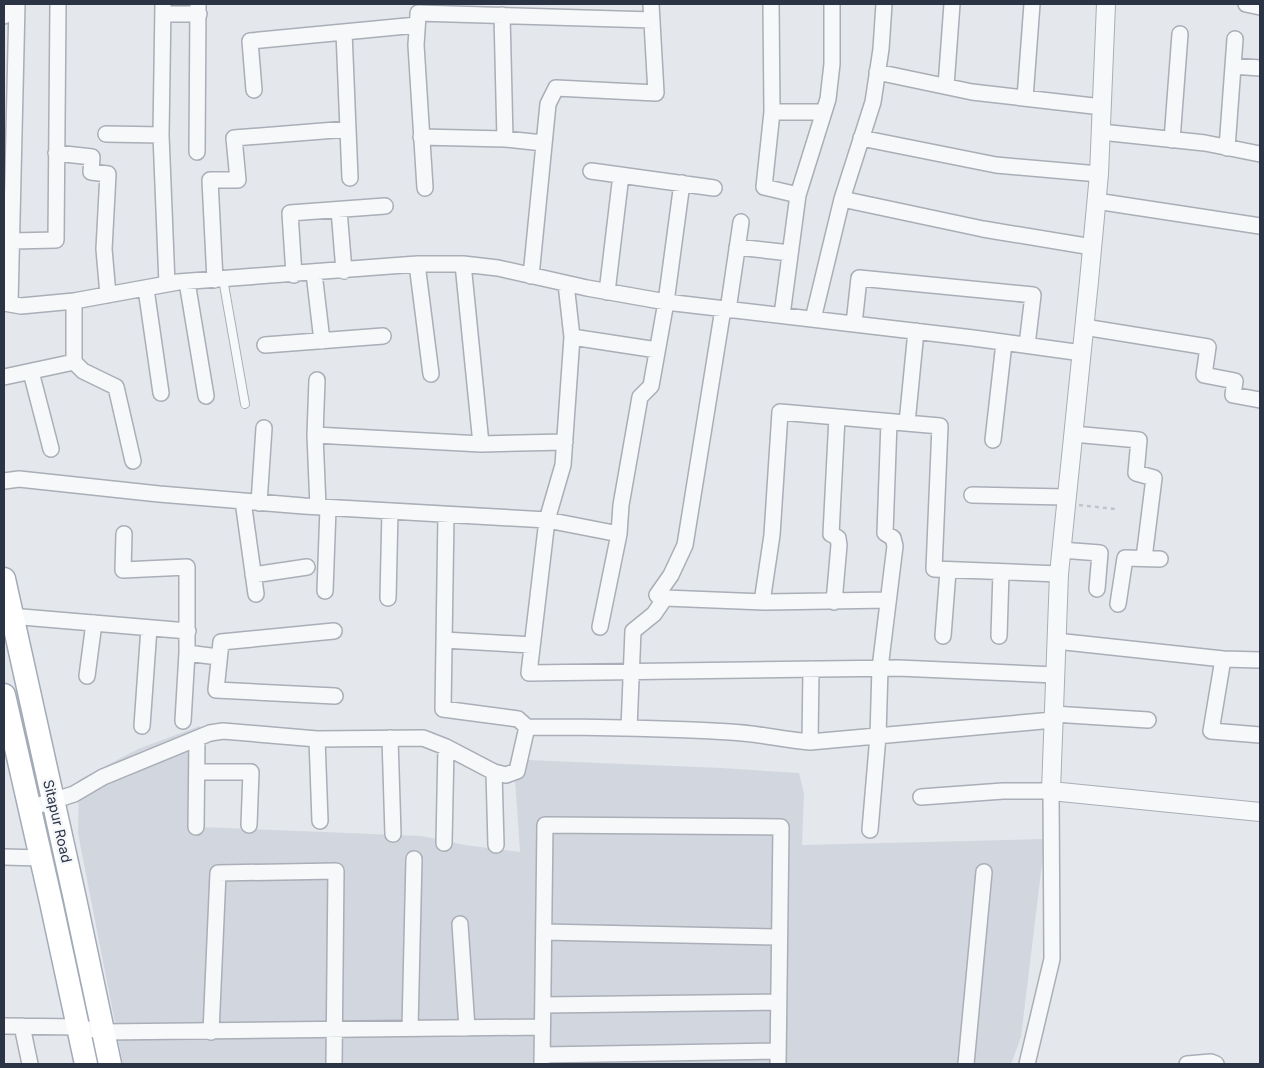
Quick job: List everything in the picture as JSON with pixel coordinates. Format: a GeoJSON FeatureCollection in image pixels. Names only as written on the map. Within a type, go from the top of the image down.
{"type":"FeatureCollection","features":[{"type":"Feature","properties":{"kind":"main road","name":"Sitapur Road"},"geometry":{"type":"LineString","coordinates":[[4,579],[110,1064]]}},
{"type":"Feature","properties":{"kind":"main road","name":"Sitapur Road"},"geometry":{"type":"LineString","coordinates":[[4,695],[86,1064]]}},
{"type":"Feature","properties":{"kind":"street"},"geometry":{"type":"LineString","coordinates":[[4,16],[10,4]]}},
{"type":"Feature","properties":{"kind":"street"},"geometry":{"type":"LineString","coordinates":[[16,4],[9,132],[12,241],[7,303],[21,306],[74,301],[167,284],[219,279],[294,275],[417,264],[463,264],[498,268],[566,284],[666,302],[916,331],[1082,353]]}},
{"type":"Feature","properties":{"kind":"street"},"geometry":{"type":"LineString","coordinates":[[12,241],[56,240],[58,4]]}},
{"type":"Feature","properties":{"kind":"street"},"geometry":{"type":"LineString","coordinates":[[531,276],[548,104],[556,88],[656,93],[651,4]]}},
{"type":"Feature","properties":{"kind":"street"},"geometry":{"type":"LineString","coordinates":[[771,4],[772,112],[764,187],[798,195]]}},
{"type":"Feature","properties":{"kind":"street"},"geometry":{"type":"LineString","coordinates":[[782,315],[798,195],[828,99],[832,64],[832,4]]}},
{"type":"Feature","properties":{"kind":"street"},"geometry":{"type":"LineString","coordinates":[[813,319],[842,198],[873,102],[881,49],[884,4]]}},
{"type":"Feature","properties":{"kind":"street"},"geometry":{"type":"LineString","coordinates":[[946,86],[952,4]]}},
{"type":"Feature","properties":{"kind":"street"},"geometry":{"type":"LineString","coordinates":[[1025,98],[1032,4]]}},
{"type":"Feature","properties":{"kind":"street"},"geometry":{"type":"LineString","coordinates":[[1027,1064],[1052,959],[1051,791],[1059,574],[1099,174],[1106,4]]}},
{"type":"Feature","properties":{"kind":"street"},"geometry":{"type":"LineString","coordinates":[[1246,4],[1260,7]]}},
{"type":"Feature","properties":{"kind":"street"},"geometry":{"type":"LineString","coordinates":[[167,284],[161,135],[163,9],[199,9],[197,152]]}},
{"type":"Feature","properties":{"kind":"street"},"geometry":{"type":"LineString","coordinates":[[254,90],[250,41],[344,32],[418,14],[652,20]]}},
{"type":"Feature","properties":{"kind":"street"},"geometry":{"type":"LineString","coordinates":[[418,14],[416,45],[424,188]]}},
{"type":"Feature","properties":{"kind":"street"},"geometry":{"type":"LineString","coordinates":[[502,16],[505,139]]}},
{"type":"Feature","properties":{"kind":"street"},"geometry":{"type":"LineString","coordinates":[[344,32],[350,178]]}},
{"type":"Feature","properties":{"kind":"street"},"geometry":{"type":"LineString","coordinates":[[1172,140],[1180,34]]}},
{"type":"Feature","properties":{"kind":"street"},"geometry":{"type":"LineString","coordinates":[[1227,148],[1235,39]]}},
{"type":"Feature","properties":{"kind":"street"},"geometry":{"type":"LineString","coordinates":[[1233,66],[1260,68]]}},
{"type":"Feature","properties":{"kind":"street"},"geometry":{"type":"LineString","coordinates":[[877,72],[972,92],[1102,107]]}},
{"type":"Feature","properties":{"kind":"street"},"geometry":{"type":"LineString","coordinates":[[772,112],[824,112]]}},
{"type":"Feature","properties":{"kind":"street"},"geometry":{"type":"LineString","coordinates":[[219,279],[210,180],[238,180],[234,138],[348,129]]}},
{"type":"Feature","properties":{"kind":"street"},"geometry":{"type":"LineString","coordinates":[[1101,132],[1172,140],[1260,154]]}},
{"type":"Feature","properties":{"kind":"street"},"geometry":{"type":"LineString","coordinates":[[106,134],[161,135]]}},
{"type":"Feature","properties":{"kind":"street"},"geometry":{"type":"LineString","coordinates":[[421,137],[505,139],[543,143]]}},
{"type":"Feature","properties":{"kind":"street"},"geometry":{"type":"LineString","coordinates":[[861,138],[996,165],[1099,174]]}},
{"type":"Feature","properties":{"kind":"street"},"geometry":{"type":"LineString","coordinates":[[56,152],[92,157],[91,172],[108,174],[104,249],[108,295]]}},
{"type":"Feature","properties":{"kind":"street"},"geometry":{"type":"LineString","coordinates":[[591,171],[714,188]]}},
{"type":"Feature","properties":{"kind":"street"},"geometry":{"type":"LineString","coordinates":[[608,292],[621,175]]}},
{"type":"Feature","properties":{"kind":"street"},"geometry":{"type":"LineString","coordinates":[[600,627],[619,534],[621,506],[640,397],[651,386],[666,302],[682,183]]}},
{"type":"Feature","properties":{"kind":"street"},"geometry":{"type":"LineString","coordinates":[[842,198],[983,228],[1092,247]]}},
{"type":"Feature","properties":{"kind":"street"},"geometry":{"type":"LineString","coordinates":[[1096,202],[1260,226]]}},
{"type":"Feature","properties":{"kind":"street"},"geometry":{"type":"LineString","coordinates":[[294,275],[290,213],[385,206]]}},
{"type":"Feature","properties":{"kind":"street"},"geometry":{"type":"LineString","coordinates":[[339,210],[344,271]]}},
{"type":"Feature","properties":{"kind":"street"},"geometry":{"type":"LineString","coordinates":[[741,222],[685,545],[671,575],[657,595],[665,598],[762,602],[888,600]]}},
{"type":"Feature","properties":{"kind":"street"},"geometry":{"type":"LineString","coordinates":[[737,247],[790,254]]}},
{"type":"Feature","properties":{"kind":"street"},"geometry":{"type":"LineString","coordinates":[[417,264],[431,374]]}},
{"type":"Feature","properties":{"kind":"street"},"geometry":{"type":"LineString","coordinates":[[463,264],[481,444]]}},
{"type":"Feature","properties":{"kind":"street"},"geometry":{"type":"LineString","coordinates":[[314,273],[322,340]]}},
{"type":"Feature","properties":{"kind":"street"},"geometry":{"type":"LineString","coordinates":[[854,324],[859,278],[1033,295],[1027,345]]}},
{"type":"Feature","properties":{"kind":"street"},"geometry":{"type":"LineString","coordinates":[[187,282],[206,396]]}},
{"type":"Feature","properties":{"kind":"street"},"geometry":{"type":"LineString","coordinates":[[566,284],[572,337],[563,465],[547,520],[529,673],[880,668],[1055,675]]}},
{"type":"Feature","properties":{"kind":"street"},"geometry":{"type":"LineString","coordinates":[[146,288],[161,393]]}},
{"type":"Feature","properties":{"kind":"street"},"geometry":{"type":"LineString","coordinates":[[74,301],[74,362],[83,371],[116,387],[133,460]]}},
{"type":"Feature","properties":{"kind":"street"},"geometry":{"type":"LineString","coordinates":[[1084,327],[1208,347],[1204,375],[1235,381],[1233,395],[1260,400]]}},
{"type":"Feature","properties":{"kind":"street"},"geometry":{"type":"LineString","coordinates":[[907,423],[916,331]]}},
{"type":"Feature","properties":{"kind":"street"},"geometry":{"type":"LineString","coordinates":[[265,345],[383,336]]}},
{"type":"Feature","properties":{"kind":"street"},"geometry":{"type":"LineString","coordinates":[[572,337],[657,350]]}},
{"type":"Feature","properties":{"kind":"street"},"geometry":{"type":"LineString","coordinates":[[993,440],[1004,343]]}},
{"type":"Feature","properties":{"kind":"street"},"geometry":{"type":"LineString","coordinates":[[4,377],[74,362]]}},
{"type":"Feature","properties":{"kind":"street"},"geometry":{"type":"LineString","coordinates":[[31,372],[52,449]]}},
{"type":"Feature","properties":{"kind":"street"},"geometry":{"type":"LineString","coordinates":[[318,380],[315,435],[323,507],[324,591]]}},
{"type":"Feature","properties":{"kind":"street"},"geometry":{"type":"LineString","coordinates":[[762,602],[772,535],[780,412],[940,426],[934,569],[1059,574]]}},
{"type":"Feature","properties":{"kind":"street"},"geometry":{"type":"LineString","coordinates":[[834,602],[839,545],[838,538],[831,534],[837,417]]}},
{"type":"Feature","properties":{"kind":"street"},"geometry":{"type":"LineString","coordinates":[[870,830],[878,736],[880,668],[895,546],[893,538],[884,533],[889,422]]}},
{"type":"Feature","properties":{"kind":"street"},"geometry":{"type":"LineString","coordinates":[[259,503],[264,428]]}},
{"type":"Feature","properties":{"kind":"street"},"geometry":{"type":"LineString","coordinates":[[1073,434],[1139,440],[1136,473],[1154,478],[1144,558]]}},
{"type":"Feature","properties":{"kind":"street"},"geometry":{"type":"LineString","coordinates":[[315,435],[481,444],[565,442]]}},
{"type":"Feature","properties":{"kind":"street"},"geometry":{"type":"LineString","coordinates":[[4,481],[19,479],[259,503],[547,520],[619,534]]}},
{"type":"Feature","properties":{"kind":"street"},"geometry":{"type":"LineString","coordinates":[[972,495],[1066,501]]}},
{"type":"Feature","properties":{"kind":"street"},"geometry":{"type":"LineString","coordinates":[[243,501],[256,594]]}},
{"type":"Feature","properties":{"kind":"street"},"geometry":{"type":"LineString","coordinates":[[388,598],[390,511]]}},
{"type":"Feature","properties":{"kind":"street"},"geometry":{"type":"LineString","coordinates":[[446,515],[442,709],[518,718],[527,727],[733,732],[810,742],[1053,717],[1148,720]]}},
{"type":"Feature","properties":{"kind":"street"},"geometry":{"type":"LineString","coordinates":[[124,534],[123,570],[187,567],[188,631],[183,721]]}},
{"type":"Feature","properties":{"kind":"street"},"geometry":{"type":"LineString","coordinates":[[1061,550],[1100,553],[1097,589]]}},
{"type":"Feature","properties":{"kind":"street"},"geometry":{"type":"LineString","coordinates":[[1118,604],[1125,558],[1160,558]]}},
{"type":"Feature","properties":{"kind":"street"},"geometry":{"type":"LineString","coordinates":[[253,575],[307,566]]}},
{"type":"Feature","properties":{"kind":"street"},"geometry":{"type":"LineString","coordinates":[[943,636],[948,570]]}},
{"type":"Feature","properties":{"kind":"street"},"geometry":{"type":"LineString","coordinates":[[999,636],[1001,572]]}},
{"type":"Feature","properties":{"kind":"street"},"geometry":{"type":"LineString","coordinates":[[629,728],[633,631],[654,614],[665,598]]}},
{"type":"Feature","properties":{"kind":"street"},"geometry":{"type":"LineString","coordinates":[[13,621],[22,618],[188,631]]}},
{"type":"Feature","properties":{"kind":"street"},"geometry":{"type":"LineString","coordinates":[[87,676],[94,623]]}},
{"type":"Feature","properties":{"kind":"street"},"geometry":{"type":"LineString","coordinates":[[142,726],[149,628]]}},
{"type":"Feature","properties":{"kind":"street"},"geometry":{"type":"LineString","coordinates":[[334,631],[221,642],[216,690],[336,696]]}},
{"type":"Feature","properties":{"kind":"street"},"geometry":{"type":"LineString","coordinates":[[444,640],[532,645]]}},
{"type":"Feature","properties":{"kind":"street"},"geometry":{"type":"LineString","coordinates":[[1056,642],[1223,659],[1260,660]]}},
{"type":"Feature","properties":{"kind":"street"},"geometry":{"type":"LineString","coordinates":[[187,653],[218,657]]}},
{"type":"Feature","properties":{"kind":"street"},"geometry":{"type":"LineString","coordinates":[[1223,659],[1211,731],[1260,735]]}},
{"type":"Feature","properties":{"kind":"street"},"geometry":{"type":"LineString","coordinates":[[810,742],[811,669]]}},
{"type":"Feature","properties":{"kind":"street"},"geometry":{"type":"LineString","coordinates":[[30,808],[54,802],[74,794],[103,777],[197,738],[223,730],[318,739],[423,738],[446,746],[494,772],[506,775],[517,770],[527,727]]}},
{"type":"Feature","properties":{"kind":"street"},"geometry":{"type":"LineString","coordinates":[[196,827],[197,738]]}},
{"type":"Feature","properties":{"kind":"street"},"geometry":{"type":"LineString","coordinates":[[390,738],[393,834]]}},
{"type":"Feature","properties":{"kind":"street"},"geometry":{"type":"LineString","coordinates":[[318,739],[320,821]]}},
{"type":"Feature","properties":{"kind":"street"},"geometry":{"type":"LineString","coordinates":[[444,843],[446,746]]}},
{"type":"Feature","properties":{"kind":"street"},"geometry":{"type":"LineString","coordinates":[[197,772],[251,772],[249,825]]}},
{"type":"Feature","properties":{"kind":"street"},"geometry":{"type":"LineString","coordinates":[[494,772],[496,845]]}},
{"type":"Feature","properties":{"kind":"street"},"geometry":{"type":"LineString","coordinates":[[921,798],[1003,791],[1051,791],[1260,812]]}},
{"type":"Feature","properties":{"kind":"street"},"geometry":{"type":"LineString","coordinates":[[545,825],[781,827],[779,937],[778,1058],[542,1060],[545,825]]}},
{"type":"Feature","properties":{"kind":"street"},"geometry":{"type":"LineString","coordinates":[[4,857],[41,858]]}},
{"type":"Feature","properties":{"kind":"street"},"geometry":{"type":"LineString","coordinates":[[410,1028],[414,859]]}},
{"type":"Feature","properties":{"kind":"street"},"geometry":{"type":"LineString","coordinates":[[211,1032],[218,873],[336,871],[334,1064]]}},
{"type":"Feature","properties":{"kind":"street"},"geometry":{"type":"LineString","coordinates":[[966,1064],[984,872]]}},
{"type":"Feature","properties":{"kind":"street"},"geometry":{"type":"LineString","coordinates":[[460,924],[466,1028]]}},
{"type":"Feature","properties":{"kind":"street"},"geometry":{"type":"LineString","coordinates":[[544,932],[779,937]]}},
{"type":"Feature","properties":{"kind":"street"},"geometry":{"type":"LineString","coordinates":[[542,1005],[779,1002]]}},
{"type":"Feature","properties":{"kind":"street"},"geometry":{"type":"LineString","coordinates":[[4,1026],[78,1027],[104,1032],[542,1027]]}},
{"type":"Feature","properties":{"kind":"street"},"geometry":{"type":"LineString","coordinates":[[22,1026],[30,1064]]}},
{"type":"Feature","properties":{"kind":"street"},"geometry":{"type":"LineString","coordinates":[[1188,1064],[1211,1062],[1216,1064]]}},
{"type":"Feature","properties":{"kind":"lane"},"geometry":{"type":"LineString","coordinates":[[219,279],[245,404]]}},
{"type":"Feature","properties":{"kind":"path"},"geometry":{"type":"LineString","coordinates":[[1066,501],[1115,509]]}},
{"type":"Feature","properties":{"kind":"shaded area"},"geometry":{"type":"Polygon","coordinates":[[[200,726],[200,827],[422,836],[465,845],[520,852],[515,779],[527,760],[799,773],[804,794],[802,845],[1045,839],[1021,1037],[1011,1064],[123,1064],[78,833],[79,780],[138,749],[200,726]]]}}]}
